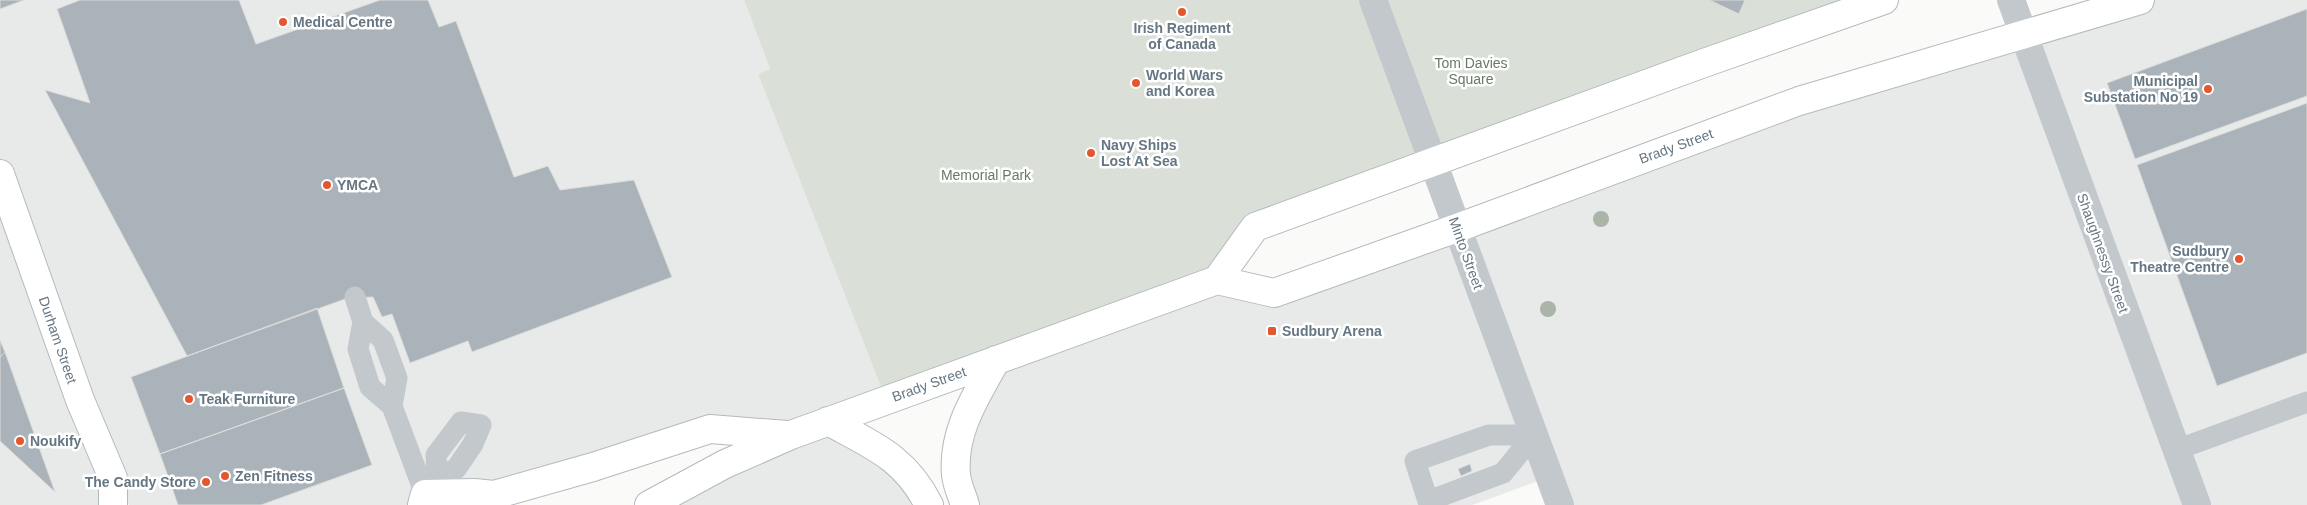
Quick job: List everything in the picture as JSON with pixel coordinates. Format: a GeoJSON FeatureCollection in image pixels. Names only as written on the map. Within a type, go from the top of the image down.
{"type":"FeatureCollection","features":[{"type":"Feature","properties":{"kind":"main road"},"geometry":{"type":"LineString","coordinates":[[1217,280],[1255,227],[1884,0]]}},
{"type":"Feature","properties":{"kind":"main road","name":"Brady Street"},"geometry":{"type":"LineString","coordinates":[[649,505],[725,464],[790,435],[1217,280],[1274,293],[1457,228],[1799,100],[2140,0]]}},
{"type":"Feature","properties":{"kind":"main road","name":"Durham Street"},"geometry":{"type":"LineString","coordinates":[[0,174],[80,400],[113,478],[117,500]]}},
{"type":"Feature","properties":{"kind":"main road"},"geometry":{"type":"LineString","coordinates":[[965,505],[956,477],[956,445],[969,408],[996,360]]}},
{"type":"Feature","properties":{"kind":"main road"},"geometry":{"type":"LineString","coordinates":[[828,421],[889,454],[912,476],[929,505]]}},
{"type":"Feature","properties":{"kind":"main road"},"geometry":{"type":"LineString","coordinates":[[428,492],[494,495],[593,467],[710,429],[790,435]]}},
{"type":"Feature","properties":{"kind":"street","name":"Minto Street"},"geometry":{"type":"LineString","coordinates":[[1373,0],[1560,505]]}},
{"type":"Feature","properties":{"kind":"street","name":"Shaughnessy Street"},"geometry":{"type":"LineString","coordinates":[[2011,0],[2196,505]]}},
{"type":"Feature","properties":{"kind":"lane"},"geometry":{"type":"LineString","coordinates":[[355,297],[363,322],[358,350],[370,387],[392,406],[428,492]]}},
{"type":"Feature","properties":{"kind":"lane"},"geometry":{"type":"LineString","coordinates":[[2176,450],[2307,402]]}},
{"type":"Feature","properties":{"kind":"lane"},"geometry":{"type":"LineString","coordinates":[[1489,435],[1534,435],[1503,474],[1428,501],[1415,461],[1489,435]]}},
{"type":"Feature","properties":{"kind":"shaded area"},"geometry":{"type":"Polygon","coordinates":[[[0,0],[744,0],[770,69],[758,74],[885,397],[845,410],[927,505],[656,505],[798,435],[712,425],[419,505],[129,505],[117,485],[0,166],[0,0]]]}},
{"type":"Feature","properties":{"kind":"shaded area"},"geometry":{"type":"Polygon","coordinates":[[[2151,0],[2307,0],[2307,505],[1563,505],[1552,476],[1472,505],[967,505],[972,410],[999,356],[1215,278],[1273,296],[1801,103],[2151,0]]]}},
{"type":"Feature","properties":{"kind":"shaded area"},"geometry":{"type":"Polygon","coordinates":[[[0,182],[110,505],[0,505],[0,182]]]}},
{"type":"Feature","properties":{"kind":"green space","name":"Memorial Park"},"geometry":{"type":"Polygon","coordinates":[[[744,0],[1877,0],[1253,223],[1215,278],[885,397],[758,74],[770,69],[744,0]]]}},
{"type":"Feature","properties":{"kind":"building"},"geometry":{"type":"Polygon","coordinates":[[[0,0],[24,0],[0,9],[0,0]]]}},
{"type":"Feature","properties":{"kind":"building","name":"YMCA"},"geometry":{"type":"Polygon","coordinates":[[[80,0],[239,0],[256,44],[380,0],[428,0],[439,27],[456,21],[514,177],[548,166],[560,190],[634,180],[672,277],[472,352],[468,341],[410,363],[392,314],[382,317],[373,297],[348,298],[187,356],[45,90],[90,103],[57,9],[80,0]]]}},
{"type":"Feature","properties":{"kind":"building"},"geometry":{"type":"Polygon","coordinates":[[[1709,0],[1745,0],[1739,14],[1709,0]]]}},
{"type":"Feature","properties":{"kind":"building","name":"Municipal Substation No 19"},"geometry":{"type":"Polygon","coordinates":[[[2307,9],[2307,96],[2135,159],[2107,83],[2307,9]]]}},
{"type":"Feature","properties":{"kind":"building","name":"Sudbury Theatre Centre"},"geometry":{"type":"Polygon","coordinates":[[[2307,103],[2307,353],[2217,386],[2137,165],[2307,103]]]}},
{"type":"Feature","properties":{"kind":"building"},"geometry":{"type":"Polygon","coordinates":[[[317,308],[344,388],[160,454],[131,377],[317,308]]]}},
{"type":"Feature","properties":{"kind":"building"},"geometry":{"type":"Polygon","coordinates":[[[0,340],[5,352],[0,357],[0,340]]]}},
{"type":"Feature","properties":{"kind":"building"},"geometry":{"type":"Polygon","coordinates":[[[5,352],[55,492],[0,441],[0,357],[5,352]]]}},
{"type":"Feature","properties":{"kind":"building"},"geometry":{"type":"Polygon","coordinates":[[[344,388],[372,465],[261,505],[178,505],[160,454],[344,388]]]}},
{"type":"Feature","properties":{"kind":"building"},"geometry":{"type":"Polygon","coordinates":[[[1470,464],[1472,471],[1461,476],[1458,469],[1470,464]]]}},
{"type":"Feature","properties":{"kind":"place","name":"Irish Regiment of Canada"},"geometry":{"type":"Point","coordinates":[1182,12]}},
{"type":"Feature","properties":{"kind":"place","name":"Medical Centre"},"geometry":{"type":"Point","coordinates":[283,22]}},
{"type":"Feature","properties":{"kind":"place","name":"World Wars and Korea"},"geometry":{"type":"Point","coordinates":[1136,83]}},
{"type":"Feature","properties":{"kind":"place","name":"Municipal Substation No 19"},"geometry":{"type":"Point","coordinates":[2208,89]}},
{"type":"Feature","properties":{"kind":"place","name":"Navy Ships Lost At Sea"},"geometry":{"type":"Point","coordinates":[1091,153]}},
{"type":"Feature","properties":{"kind":"place","name":"YMCA"},"geometry":{"type":"Point","coordinates":[327,185]}},
{"type":"Feature","properties":{"kind":"place","name":"Sudbury Theatre Centre"},"geometry":{"type":"Point","coordinates":[2239,259]}},
{"type":"Feature","properties":{"kind":"place","name":"Sudbury Arena"},"geometry":{"type":"Point","coordinates":[1272,331]}},
{"type":"Feature","properties":{"kind":"place","name":"Teak Furniture"},"geometry":{"type":"Point","coordinates":[189,399]}},
{"type":"Feature","properties":{"kind":"place","name":"Noukify"},"geometry":{"type":"Point","coordinates":[20,441]}},
{"type":"Feature","properties":{"kind":"place","name":"Zen Fitness"},"geometry":{"type":"Point","coordinates":[225,476]}},
{"type":"Feature","properties":{"kind":"place","name":"The Candy Store"},"geometry":{"type":"Point","coordinates":[206,482]}},
{"type":"Feature","properties":{"kind":"park label","name":"Tom Davies Square"},"geometry":{"type":"Point","coordinates":[1471,72]}}]}
